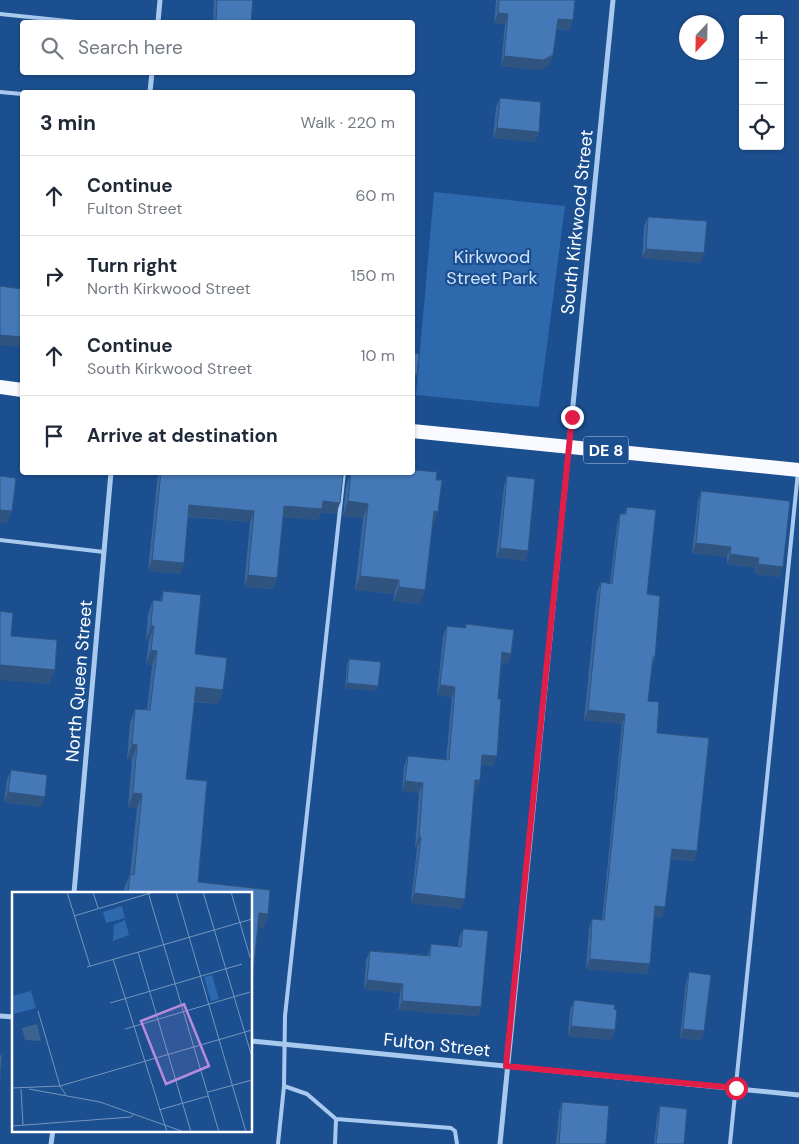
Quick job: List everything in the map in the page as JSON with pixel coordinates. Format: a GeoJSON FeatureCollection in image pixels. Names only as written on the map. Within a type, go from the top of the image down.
{"type":"FeatureCollection","features":[{"type":"Feature","properties":{"kind":"highway"},"geometry":{"type":"LineString","coordinates":[[0,388],[20,390]]}},
{"type":"Feature","properties":{"kind":"highway","name":"DE 8"},"geometry":{"type":"LineString","coordinates":[[415,431],[799,470]]}},
{"type":"Feature","properties":{"kind":"street"},"geometry":{"type":"LineString","coordinates":[[158,20],[160,0]]}},
{"type":"Feature","properties":{"kind":"street","name":"South Kirkwood Street"},"geometry":{"type":"LineString","coordinates":[[500,1144],[506,1066],[613,0]]}},
{"type":"Feature","properties":{"kind":"street"},"geometry":{"type":"LineString","coordinates":[[150,90],[152,75]]}},
{"type":"Feature","properties":{"kind":"street","name":"North Queen Street"},"geometry":{"type":"LineString","coordinates":[[74,892],[111,475]]}},
{"type":"Feature","properties":{"kind":"street","name":"Fulton Street"},"geometry":{"type":"LineString","coordinates":[[252,1040],[799,1095]]}},
{"type":"Feature","properties":{"kind":"lane"},"geometry":{"type":"LineString","coordinates":[[0,14],[58,20]]}},
{"type":"Feature","properties":{"kind":"lane"},"geometry":{"type":"LineString","coordinates":[[0,92],[20,94]]}},
{"type":"Feature","properties":{"kind":"lane"},"geometry":{"type":"LineString","coordinates":[[730,1144],[799,470]]}},
{"type":"Feature","properties":{"kind":"lane"},"geometry":{"type":"LineString","coordinates":[[278,1144],[284,1086],[285,1016],[344,475]]}},
{"type":"Feature","properties":{"kind":"lane"},"geometry":{"type":"LineString","coordinates":[[0,540],[104,552]]}},
{"type":"Feature","properties":{"kind":"lane"},"geometry":{"type":"LineString","coordinates":[[284,1086],[307,1094],[336,1119],[451,1128],[455,1131],[457,1144]]}},
{"type":"Feature","properties":{"kind":"lane"},"geometry":{"type":"LineString","coordinates":[[336,1119],[336,1144]]}},
{"type":"Feature","properties":{"kind":"green space","name":"Kirkwood Street Park"},"geometry":{"type":"Polygon","coordinates":[[[434,192],[565,206],[539,407],[416,395],[434,192]]]}},
{"type":"Feature","properties":{"kind":"building"},"geometry":{"type":"Polygon","coordinates":[[[217,0],[253,0],[251,20],[216,20],[217,0]]]}},
{"type":"Feature","properties":{"kind":"building"},"geometry":{"type":"Polygon","coordinates":[[[499,0],[575,0],[573,20],[558,19],[553,55],[543,60],[504,56],[508,14],[498,13],[499,0]]]}},
{"type":"Feature","properties":{"kind":"building"},"geometry":{"type":"Polygon","coordinates":[[[500,98],[541,102],[539,132],[497,128],[500,98]]]}},
{"type":"Feature","properties":{"kind":"building"},"geometry":{"type":"Polygon","coordinates":[[[648,217],[707,221],[704,253],[646,249],[648,217]]]}},
{"type":"Feature","properties":{"kind":"building"},"geometry":{"type":"Polygon","coordinates":[[[0,286],[20,289],[20,337],[0,335],[0,286]]]}},
{"type":"Feature","properties":{"kind":"building"},"geometry":{"type":"Polygon","coordinates":[[[415,353],[419,354],[417,375],[415,375],[415,353]]]}},
{"type":"Feature","properties":{"kind":"building"},"geometry":{"type":"Polygon","coordinates":[[[415,470],[437,472],[436,480],[442,480],[438,512],[434,511],[425,590],[399,587],[399,580],[360,576],[368,504],[348,501],[351,475],[415,475],[415,470]]]}},
{"type":"Feature","properties":{"kind":"building"},"geometry":{"type":"Polygon","coordinates":[[[161,475],[343,475],[340,503],[323,501],[322,509],[284,506],[277,578],[248,575],[254,511],[189,505],[184,563],[152,560],[161,475]]]}},
{"type":"Feature","properties":{"kind":"building"},"geometry":{"type":"Polygon","coordinates":[[[0,476],[16,478],[12,511],[0,510],[0,476]]]}},
{"type":"Feature","properties":{"kind":"building"},"geometry":{"type":"Polygon","coordinates":[[[507,476],[535,479],[528,551],[500,548],[507,476]]]}},
{"type":"Feature","properties":{"kind":"building"},"geometry":{"type":"Polygon","coordinates":[[[701,491],[790,501],[783,567],[758,564],[759,558],[730,554],[731,547],[696,543],[701,491]]]}},
{"type":"Feature","properties":{"kind":"building"},"geometry":{"type":"Polygon","coordinates":[[[627,507],[656,510],[647,594],[660,596],[655,657],[653,657],[648,701],[659,702],[657,733],[709,738],[697,851],[672,849],[665,907],[655,906],[650,964],[590,959],[592,919],[604,920],[625,714],[588,710],[601,582],[612,584],[620,514],[626,514],[627,507]]]}},
{"type":"Feature","properties":{"kind":"building"},"geometry":{"type":"Polygon","coordinates":[[[163,591],[201,595],[195,654],[227,658],[223,690],[196,687],[186,779],[207,781],[198,882],[270,890],[268,914],[259,913],[253,977],[252,892],[128,892],[130,874],[134,875],[142,794],[133,793],[137,745],[132,744],[135,709],[150,710],[157,651],[151,650],[154,626],[151,626],[153,600],[162,601],[163,591]]]}},
{"type":"Feature","properties":{"kind":"building"},"geometry":{"type":"Polygon","coordinates":[[[0,611],[13,613],[11,636],[57,640],[55,670],[0,665],[0,611]]]}},
{"type":"Feature","properties":{"kind":"building"},"geometry":{"type":"Polygon","coordinates":[[[466,624],[514,630],[511,654],[502,652],[498,699],[501,699],[497,756],[482,755],[480,780],[475,780],[465,899],[414,893],[421,837],[419,837],[423,783],[405,781],[408,756],[449,760],[455,687],[440,685],[447,626],[466,628],[466,624]]]}},
{"type":"Feature","properties":{"kind":"building"},"geometry":{"type":"Polygon","coordinates":[[[349,659],[381,662],[378,686],[347,683],[349,659]]]}},
{"type":"Feature","properties":{"kind":"building"},"geometry":{"type":"Polygon","coordinates":[[[11,770],[47,775],[45,797],[8,792],[11,770]]]}},
{"type":"Feature","properties":{"kind":"building"},"geometry":{"type":"Polygon","coordinates":[[[463,929],[488,931],[481,1007],[402,1001],[403,984],[367,980],[370,951],[430,956],[431,944],[461,947],[463,929]]]}},
{"type":"Feature","properties":{"kind":"building"},"geometry":{"type":"Polygon","coordinates":[[[689,972],[711,975],[704,1031],[683,1029],[689,972]]]}},
{"type":"Feature","properties":{"kind":"building"},"geometry":{"type":"Polygon","coordinates":[[[574,1000],[615,1005],[614,1009],[617,1010],[615,1030],[571,1026],[574,1000]]]}},
{"type":"Feature","properties":{"kind":"building"},"geometry":{"type":"Polygon","coordinates":[[[0,1055],[2,1055],[0,1080],[0,1055]]]}},
{"type":"Feature","properties":{"kind":"building"},"geometry":{"type":"Polygon","coordinates":[[[562,1102],[609,1106],[606,1144],[559,1144],[562,1102]]]}},
{"type":"Feature","properties":{"kind":"building"},"geometry":{"type":"Polygon","coordinates":[[[660,1106],[687,1109],[684,1144],[656,1144],[660,1106]]]}},
{"type":"Feature","properties":{"kind":"route"},"geometry":{"type":"LineString","coordinates":[[572,417],[506,1066],[736,1088]]}}]}
